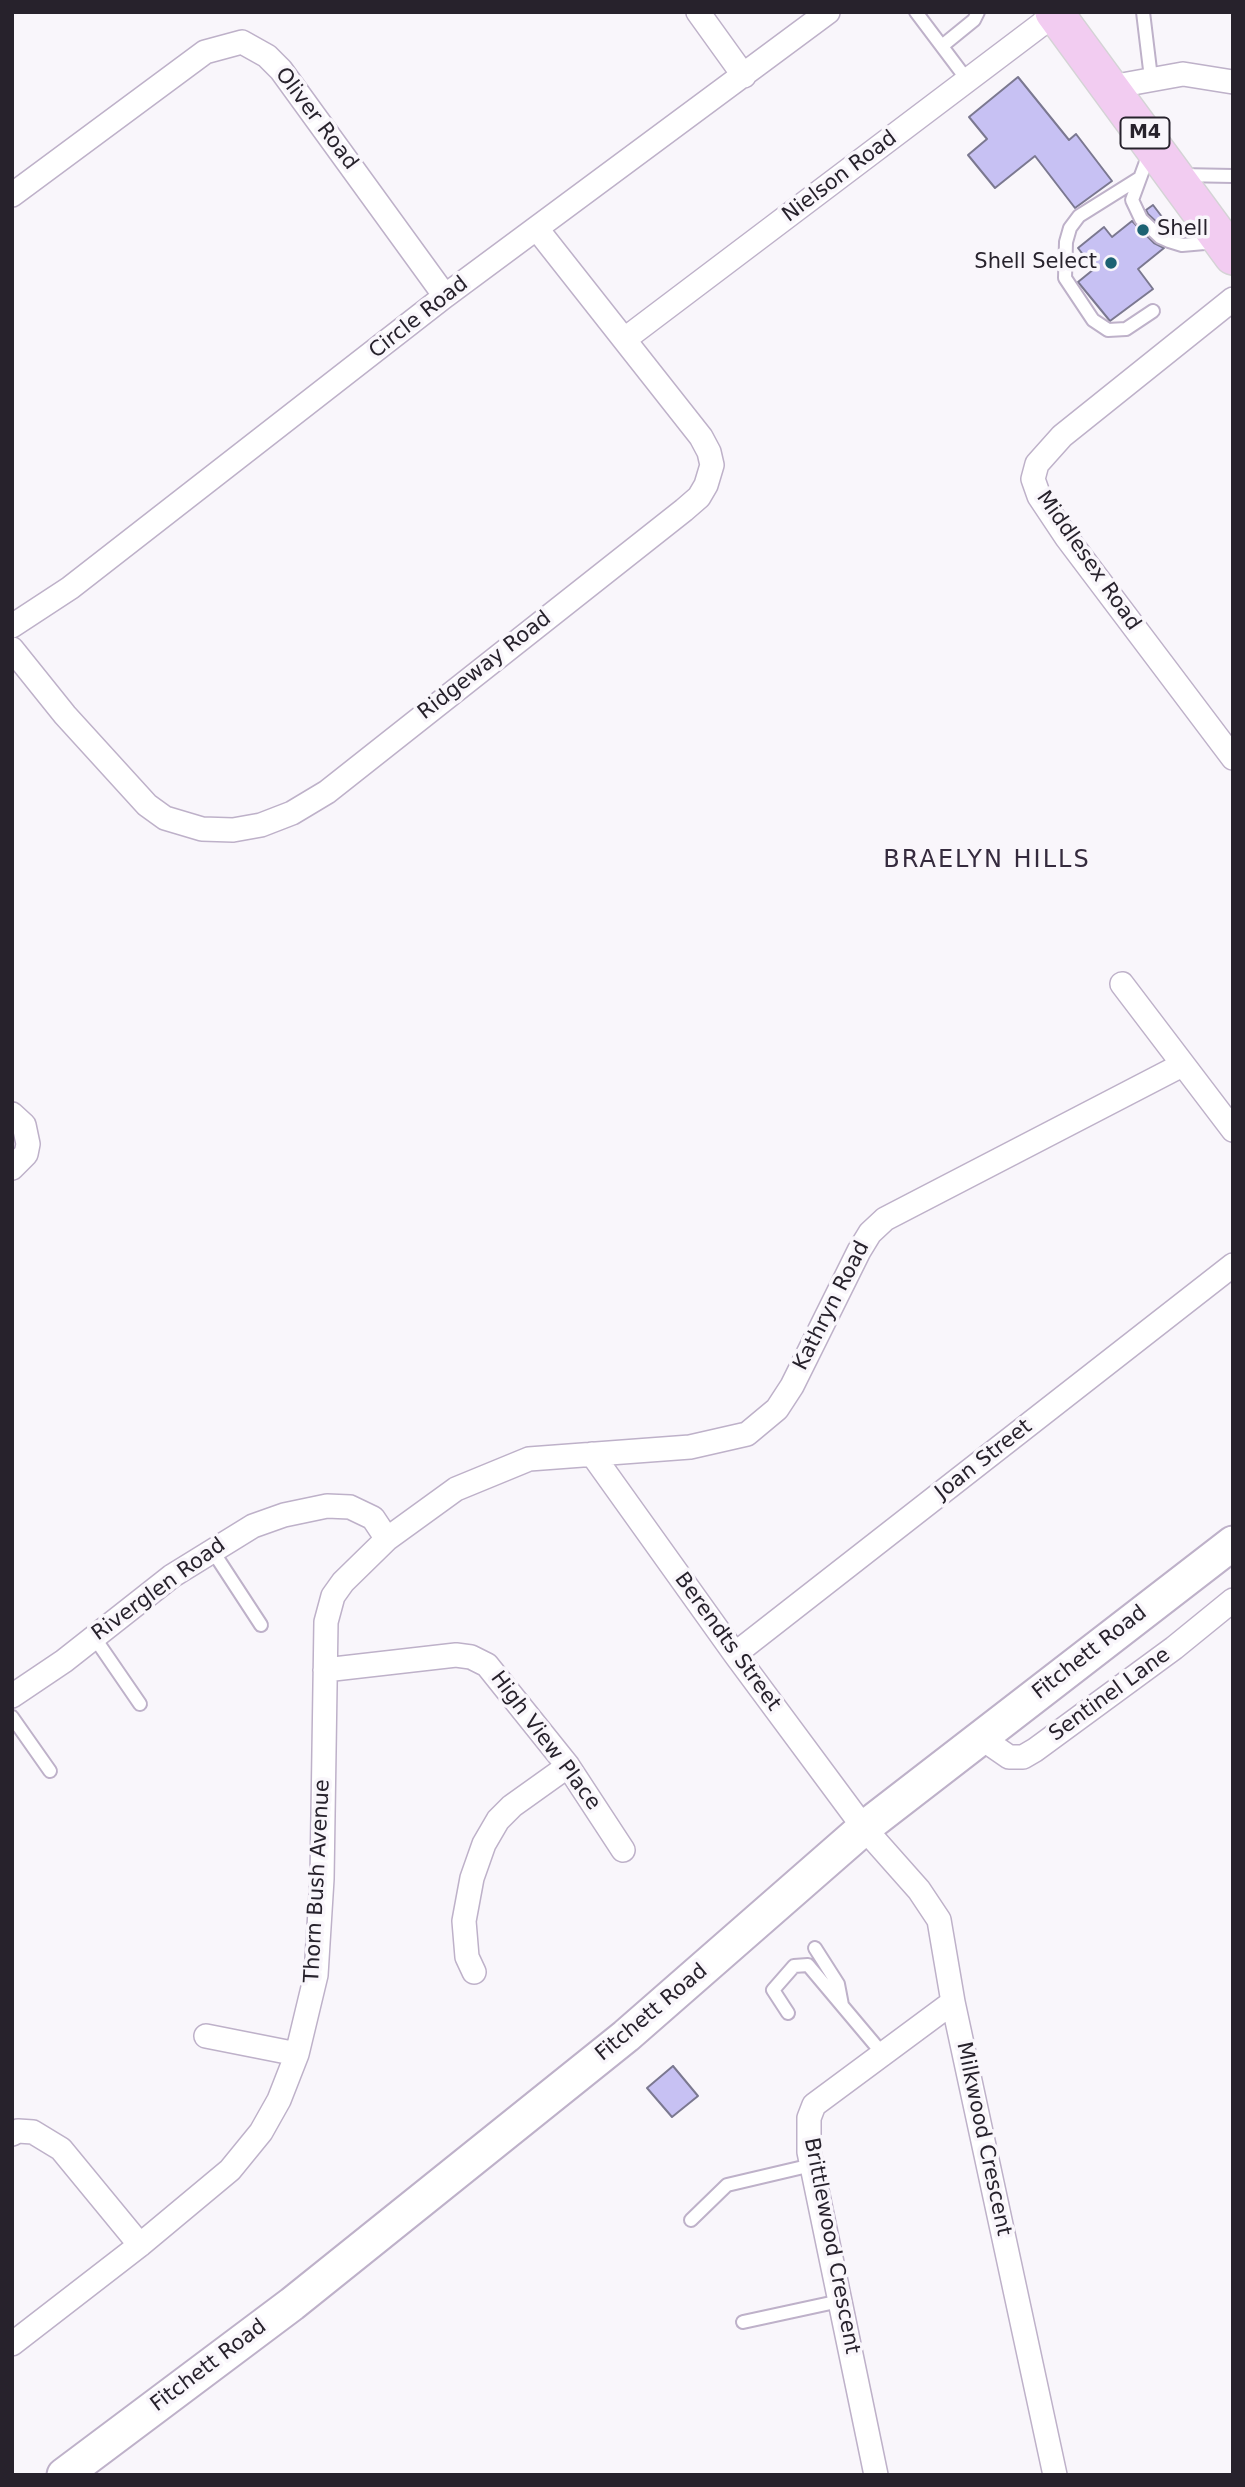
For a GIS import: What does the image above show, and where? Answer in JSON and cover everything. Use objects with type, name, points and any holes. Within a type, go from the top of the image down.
[{"type":"main road","name":"M4","points":[[1054,13],[1228,249]]},
{"type":"street","points":[[698,12],[744,76]]},
{"type":"street","name":"Circle Road","points":[[12,626],[81,580],[445,296],[828,12]]},
{"type":"street","name":"Nielson Road","points":[[625,339],[968,81],[1054,13]]},
{"type":"street","name":"Oliver Road","points":[[12,195],[205,52],[242,42],[267,56],[281,71],[445,296]]},
{"type":"street","points":[[1111,87],[1183,74],[1233,82]]},
{"type":"street","name":"Ridgeway Road","points":[[12,649],[128,786],[165,818],[202,829],[233,830],[261,825],[292,813],[327,792],[699,497],[710,476],[709,452],[701,437],[537,229]]},
{"type":"street","name":"Middlesex Road","points":[[1233,299],[1062,436],[1037,464],[1033,479],[1039,496],[1067,538],[1233,758]]},
{"type":"street","points":[[1122,984],[1233,1130]]},
{"type":"street","name":"Kathryn Road","points":[[387,1539],[456,1489],[483,1476],[529,1460],[690,1447],[747,1434],[777,1409],[792,1386],[859,1251],[870,1233],[885,1219],[1182,1065]]},
{"type":"street","points":[[12,1114],[24,1125],[28,1144],[26,1154],[12,1168]]},
{"type":"street","name":"Joan Street","points":[[735,1654],[1233,1265]]},
{"type":"street","name":"Berendts Street","points":[[592,1454],[864,1828]]},
{"type":"street","name":"Riverglen Road","points":[[12,1696],[212,1550],[253,1526],[284,1515],[327,1506],[350,1507],[373,1518],[387,1539]]},
{"type":"street","name":"Thorn Bush Avenue","points":[[12,2344],[140,2245],[230,2170],[248,2151],[279,2100],[297,2054],[316,1975],[322,1879],[326,1622],[333,1596],[343,1582],[387,1539]]},
{"type":"street","name":"Fitchett Road","points":[[64,2475],[292,2304],[626,2036],[864,1828],[1233,1543]]},
{"type":"street","name":"Sentinel Lane","points":[[980,1737],[1003,1755],[1023,1757],[1174,1648],[1233,1600]]},
{"type":"street","name":"High View Place","points":[[325,1670],[433,1656],[471,1657],[487,1665],[568,1766],[623,1850]]},
{"type":"street","points":[[474,1972],[467,1957],[464,1921],[472,1878],[484,1844],[498,1820],[512,1806],[568,1766]]},
{"type":"street","name":"Milkwood Crescent","points":[[864,1828],[919,1890],[939,1920],[953,2002],[1055,2475]]},
{"type":"street","name":"Brittlewood Crescent","points":[[876,2475],[807,2133],[814,2105],[953,2002]]},
{"type":"street","points":[[206,2036],[297,2054]]},
{"type":"street","points":[[12,2134],[18,2131],[33,2132],[61,2149],[140,2245]]},
{"type":"lane","points":[[916,12],[968,81]]},
{"type":"lane","points":[[942,46],[974,20],[978,12]]},
{"type":"lane","points":[[1143,12],[1151,78]]},
{"type":"lane","points":[[1153,145],[1138,179],[1132,200],[1134,208],[1160,237],[1182,245],[1228,249]]},
{"type":"lane","points":[[1176,175],[1233,176]]},
{"type":"lane","points":[[1138,179],[1079,216],[1070,228],[1066,243],[1065,278],[1093,320],[1108,330],[1126,329],[1153,311]]},
{"type":"lane","points":[[212,1550],[261,1625]]},
{"type":"lane","points":[[94,1637],[140,1704]]},
{"type":"lane","points":[[12,1717],[50,1771]]},
{"type":"lane","points":[[815,1948],[838,1984],[842,2005]]},
{"type":"lane","points":[[788,2013],[773,1990],[785,1973],[802,1964],[808,1965],[882,2053]]},
{"type":"lane","points":[[691,2220],[703,2205],[727,2185],[812,2165]]},
{"type":"lane","points":[[743,2322],[840,2301]]},
{"type":"building","points":[[1018,77],[1069,140],[1076,134],[1112,181],[1075,208],[1035,156],[995,188],[968,155],[987,139],[969,117]]},
{"type":"building","points":[[1153,205],[1175,234],[1165,230],[1148,214],[1146,210]]},
{"type":"building","points":[[1132,221],[1154,243],[1164,248],[1138,269],[1153,289],[1110,321],[1078,282],[1094,269],[1078,248],[1104,227],[1112,237]]},
{"type":"building","points":[[673,2066],[698,2096],[672,2117],[647,2088]]},
{"type":"place","name":"Shell","points":[[1143,230]]},
{"type":"place","name":"Shell Select","points":[[1111,263]]},
{"type":"district","name":"BRAELYN HILLS","points":[[987,861]]}]
